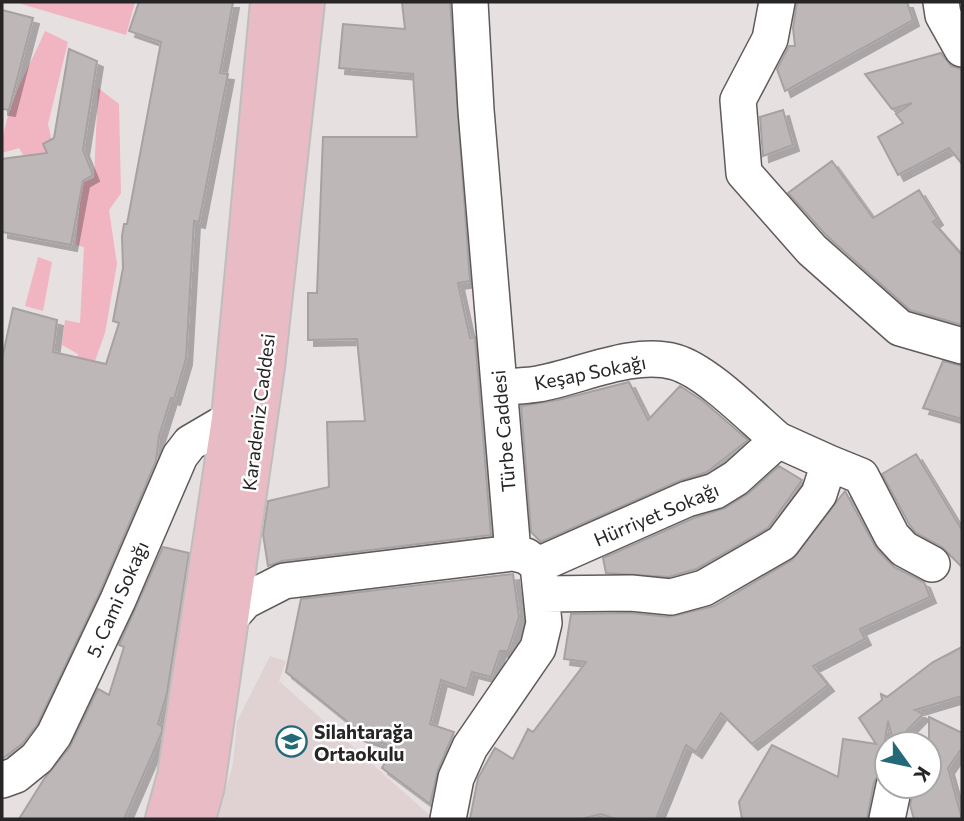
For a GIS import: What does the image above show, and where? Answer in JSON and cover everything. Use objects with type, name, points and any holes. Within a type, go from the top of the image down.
[{"type":"main road","name":"Karadeniz Caddesi","points":[[165,819],[177,776],[230,419],[270,2]]},
{"type":"main road","name":"Karadeniz Caddesi","points":[[196,819],[205,786],[265,367],[304,2]]},
{"type":"street","name":"Türbe Caddesi","points":[[449,819],[456,778],[470,747],[538,648],[544,622],[531,571],[500,388],[476,110],[470,2]]},
{"type":"street","points":[[777,2],[770,39],[738,100],[744,173],[812,250],[901,328],[962,346]]},
{"type":"street","points":[[942,2],[943,15],[962,49]]},
{"type":"street","name":"Keşap Sokağı","points":[[500,388],[538,384],[591,368],[658,359],[678,362],[722,391],[778,440]]},
{"type":"street","name":"5. Cami Sokağı","points":[[2,780],[16,775],[37,758],[54,735],[118,600],[180,456],[190,443],[230,419]]},
{"type":"street","points":[[778,440],[861,476],[892,536],[904,549],[932,564]]},
{"type":"street","name":"Hürriyet Sokağı","points":[[531,571],[687,499],[715,491],[778,440]]},
{"type":"street","points":[[240,543],[248,562],[264,575],[284,580],[531,571],[631,593],[671,597],[704,588],[782,543],[819,494],[829,463]]},
{"type":"street","points":[[230,618],[244,601],[284,580]]},
{"type":"street","points":[[887,819],[891,800]]},
{"type":"shaded area","points":[[15,2],[135,2],[126,35]]},
{"type":"shaded area","points":[[45,31],[68,42],[48,124],[63,191],[94,178],[98,88],[119,104],[121,193],[109,210],[117,264],[105,333],[69,433],[66,392],[78,354],[62,345],[65,320],[80,323],[84,247],[76,245],[80,200],[44,189],[19,148],[2,153],[11,106]]},
{"type":"shaded area","points":[[38,257],[52,262],[43,311],[25,306]]},
{"type":"shaded area","name":"Silahtarağa Ortaokulu","points":[[270,656],[286,661],[279,681],[434,819],[218,819],[233,763],[237,721]]},
{"type":"building","points":[[139,2],[233,2],[220,73],[228,74],[199,222],[194,221],[186,359],[159,436],[156,461],[100,592],[37,725],[22,744],[2,759],[2,359],[13,308],[57,320],[53,352],[106,364],[119,323],[113,321],[123,268],[122,236],[124,224],[127,224],[161,42],[129,31]]},
{"type":"building","points":[[402,2],[450,2],[470,281],[458,283],[470,338],[475,337],[491,535],[282,561],[268,566],[263,534],[268,501],[329,487],[327,422],[365,421],[357,339],[308,340],[308,293],[317,293],[323,137],[417,137],[413,74],[339,68],[343,24],[405,29]]},
{"type":"building","points":[[797,2],[907,2],[913,20],[785,91],[777,69],[789,46],[795,46],[793,28]]},
{"type":"building","points":[[2,10],[33,18],[9,110],[2,109]]},
{"type":"building","points":[[69,49],[97,61],[83,150],[93,175],[83,181],[71,245],[2,232],[2,159],[47,153],[43,144],[54,138]]},
{"type":"building","points":[[941,53],[951,66],[962,69],[962,164],[949,148],[898,175],[878,137],[903,123],[896,114],[912,103],[892,109],[865,74]]},
{"type":"building","points":[[783,110],[793,145],[763,156],[760,117]]},
{"type":"building","points":[[832,161],[873,218],[919,190],[937,219],[933,222],[962,255],[962,325],[910,310],[826,235],[788,193]]},
{"type":"building","points":[[943,361],[962,366],[962,419],[923,408]]},
{"type":"building","points":[[629,382],[648,420],[680,386],[703,401],[748,440],[707,472],[679,481],[541,542],[531,532],[521,406],[558,400]]},
{"type":"building","points":[[916,454],[962,530],[962,567],[942,547],[916,533],[882,474]]},
{"type":"building","points":[[779,466],[802,480],[768,528],[696,569],[669,577],[606,573],[603,558],[694,518],[725,508],[749,493]]},
{"type":"building","points":[[845,491],[877,550],[894,567],[924,582],[930,597],[860,629],[865,639],[813,666],[828,685],[752,744],[721,713],[696,752],[686,745],[656,819],[616,819],[601,814],[581,819],[470,819],[478,778],[495,748],[513,759],[528,729],[533,732],[586,662],[564,659],[571,614],[630,613],[669,617],[714,606],[792,560]]},
{"type":"building","points":[[163,547],[189,553],[167,693],[158,724],[162,726],[162,732],[124,819],[19,819],[44,779],[70,747],[98,689],[109,695],[124,647],[119,645]]},
{"type":"building","points":[[513,574],[519,617],[508,651],[500,651],[491,677],[472,672],[467,689],[441,680],[430,724],[454,732],[438,770],[430,804],[382,768],[394,747],[357,735],[359,731],[286,672],[301,599]]},
{"type":"building","points":[[962,647],[962,696],[915,710],[923,714],[908,730],[890,730],[888,721],[887,730],[873,730],[873,739],[859,718],[882,700],[881,694],[887,697],[933,662]]},
{"type":"building","points":[[929,717],[962,733],[962,748],[948,768],[962,819],[914,819],[911,800],[943,800],[943,730],[929,730]]},
{"type":"building","points":[[843,739],[873,744],[873,787],[867,819],[742,819],[739,802],[772,745],[838,777]]},
{"type":"place","name":"Silahtarağa Ortaokulu","points":[[291,742]]}]
